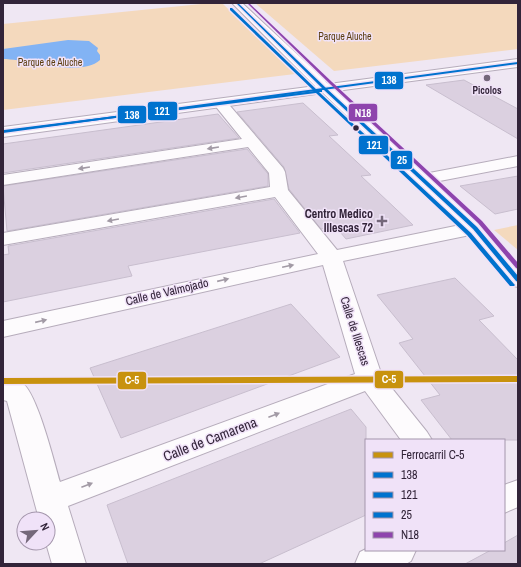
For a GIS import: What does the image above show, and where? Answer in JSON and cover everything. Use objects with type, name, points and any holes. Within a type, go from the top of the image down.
[{"type":"street","points":[[237,3],[322,86],[476,228],[518,280]]},
{"type":"street","points":[[3,132],[220,103],[322,86],[518,57]]},
{"type":"street","points":[[3,123],[518,63]]},
{"type":"street","points":[[3,239],[279,191],[277,172],[220,103]]},
{"type":"street","points":[[3,180],[251,142]]},
{"type":"street","points":[[424,179],[518,161]]},
{"type":"street","name":"Calle de Illescas","points":[[279,191],[331,256],[370,379],[416,439]]},
{"type":"street","points":[[331,256],[476,228]]},
{"type":"street","name":"Calle de Valmojado","points":[[3,329],[331,256]]},
{"type":"street","name":"Calle de Camarena","points":[[50,499],[370,379]]},
{"type":"street","points":[[3,390],[12,389],[20,397],[69,564]]},
{"type":"street","points":[[505,498],[518,492]]},
{"type":"street","points":[[372,564],[397,551]]},
{"type":"green space","name":"Parque de Aluche","points":[[222,3],[295,74],[3,110],[3,24]]},
{"type":"green space","name":"Parque Aluche","points":[[255,3],[518,3],[518,49],[334,71]]},
{"type":"green space","points":[[518,225],[518,250],[494,230]]},
{"type":"water","points":[[68,40],[89,41],[98,48],[97,51],[100,55],[100,60],[91,65],[67,68],[3,59],[3,49]]},
{"type":"building","points":[[464,80],[518,109],[518,139],[426,85]]},
{"type":"building","points":[[303,103],[338,135],[329,136],[371,175],[361,176],[413,225],[346,239],[335,226],[321,229],[289,189],[284,167],[237,112]]},
{"type":"building","points":[[218,114],[239,138],[3,173],[3,144]]},
{"type":"building","points":[[247,149],[268,174],[268,186],[7,231],[3,186]]},
{"type":"building","points":[[518,176],[518,209],[495,214],[460,186]]},
{"type":"building","points":[[274,199],[300,233],[128,266],[132,276],[3,302],[3,255],[9,254],[8,246]]},
{"type":"building","points":[[455,278],[494,316],[479,320],[518,360],[518,440],[451,439],[421,400],[440,395],[399,343],[413,339],[377,295]]},
{"type":"building","points":[[291,304],[340,357],[121,438],[90,368]]},
{"type":"building","points":[[351,409],[366,427],[365,515],[259,564],[128,564],[107,505]]},
{"type":"building","points":[[518,535],[518,564],[465,564],[489,551],[505,551],[505,542]]},
{"type":"rail line","name":"C-5","points":[[3,381],[518,379]]},
{"type":"transit line","name":"25","points":[[237,3],[325,89],[475,228],[518,280]]},
{"type":"transit line","name":"N18","points":[[248,3],[331,83],[480,222],[518,267]]},
{"type":"transit line","name":"121","points":[[231,9],[320,95],[469,234],[512,285]]},
{"type":"transit line","name":"138","points":[[3,132],[518,63]]},
{"type":"transit line","name":"121","points":[[4,131],[321,91]]},
{"type":"place","name":"Picolos","points":[[487,78]]},
{"type":"place","name":"Centro Medico Illescas 72","points":[[382,221]]}]
